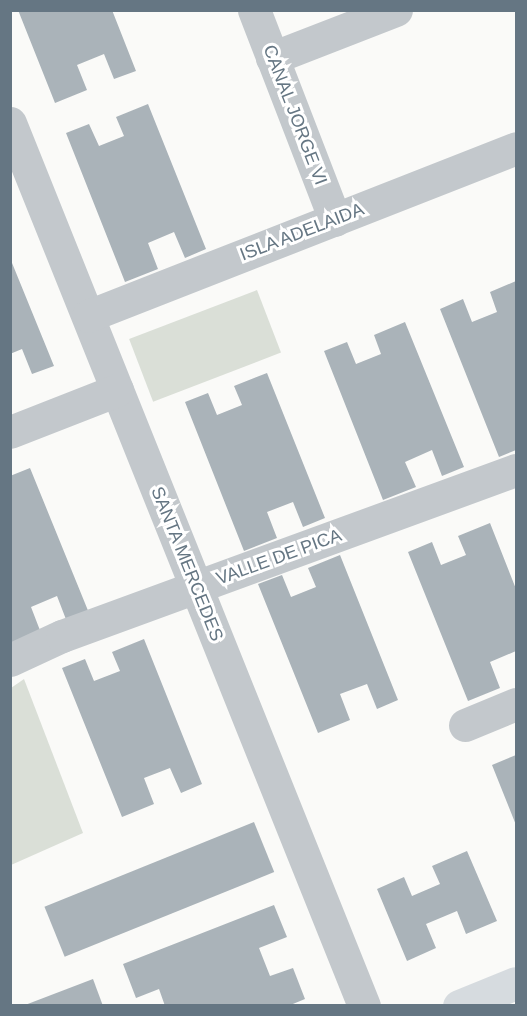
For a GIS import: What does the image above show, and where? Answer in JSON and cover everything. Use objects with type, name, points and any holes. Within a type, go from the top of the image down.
[{"type":"main road","points":[[459,1005],[516,983]]},
{"type":"street","name":"CANAL JORGE VI","points":[[254,10],[335,220]]},
{"type":"street","points":[[272,58],[396,10]]},
{"type":"street","name":"SANTA MERCEDES","points":[[10,123],[364,1005]]},
{"type":"street","name":"ISLA ADELAIDA","points":[[88,316],[516,148]]},
{"type":"street","points":[[10,432],[117,390]]},
{"type":"street","name":"VALLE DE PICA","points":[[10,660],[196,587],[516,470]]},
{"type":"street","points":[[465,725],[516,704]]},
{"type":"shaded area","points":[[257,290],[281,353],[153,402],[129,339]]},
{"type":"shaded area","points":[[24,679],[83,833],[11,865],[11,688]]},
{"type":"building","points":[[18,10],[112,10],[136,71],[114,79],[104,54],[77,65],[87,90],[55,103]]},
{"type":"building","points":[[148,104],[206,249],[185,258],[174,232],[148,243],[158,269],[125,282],[66,133],[89,124],[99,146],[124,136],[116,117]]},
{"type":"building","points":[[10,258],[54,366],[32,374],[22,349],[10,354]]},
{"type":"building","points":[[516,281],[516,450],[499,457],[440,309],[463,299],[472,322],[497,312],[490,292]]},
{"type":"building","points":[[405,322],[464,467],[442,476],[432,450],[405,462],[416,487],[383,500],[324,351],[347,342],[356,364],[381,354],[374,335]]},
{"type":"building","points":[[267,373],[325,518],[303,527],[293,502],[267,512],[277,538],[244,551],[185,402],[208,393],[217,415],[242,405],[234,386]]},
{"type":"building","points":[[30,468],[89,613],[67,622],[57,596],[31,607],[41,633],[10,645],[10,476]]},
{"type":"building","points":[[490,523],[516,589],[516,651],[490,662],[500,688],[468,701],[408,552],[432,542],[441,565],[466,555],[458,536]]},
{"type":"building","points":[[340,555],[398,700],[377,709],[367,684],[340,694],[350,720],[318,733],[258,584],[282,575],[291,597],[316,587],[308,568]]},
{"type":"building","points":[[144,639],[202,784],[181,793],[170,768],[144,778],[154,804],[122,817],[62,668],[85,659],[94,681],[120,671],[112,652]]},
{"type":"building","points":[[516,755],[516,825],[492,765]]},
{"type":"building","points":[[254,822],[274,872],[65,957],[44,907]]},
{"type":"building","points":[[467,851],[497,921],[466,934],[457,911],[426,924],[436,948],[407,961],[377,889],[404,877],[412,896],[440,884],[432,866]]},
{"type":"building","points":[[274,905],[287,937],[259,948],[270,976],[293,968],[305,999],[288,1006],[165,1006],[159,989],[136,998],[123,964]]},
{"type":"building","points":[[93,979],[103,1006],[25,1006],[25,1005]]}]
